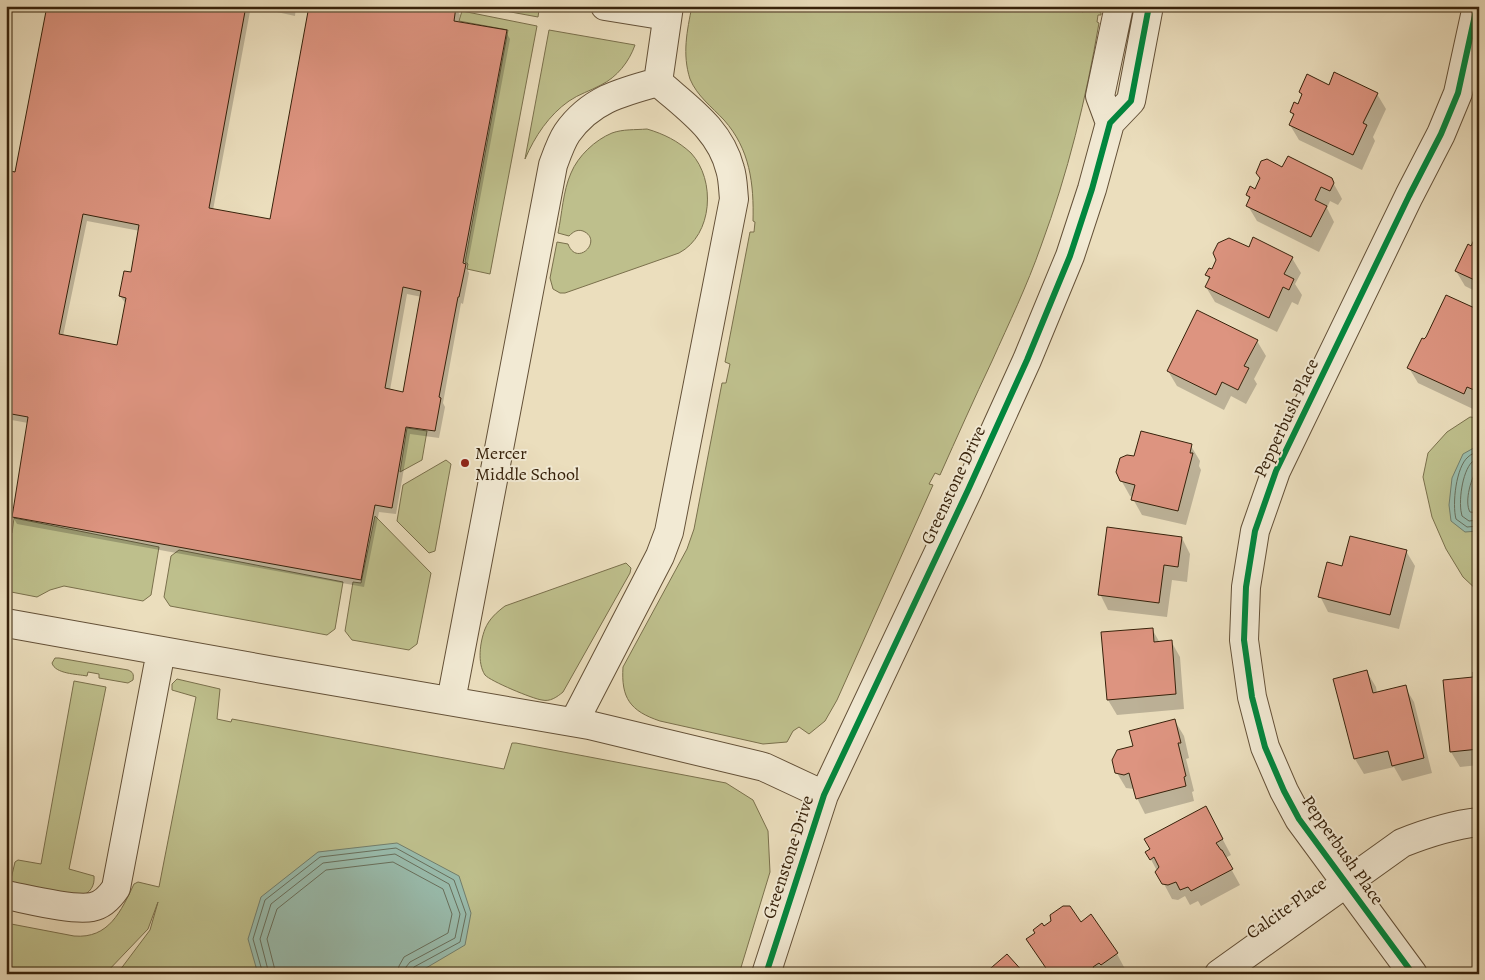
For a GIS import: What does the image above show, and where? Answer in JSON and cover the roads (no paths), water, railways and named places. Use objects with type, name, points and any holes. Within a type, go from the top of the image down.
[{"type":"street","points":[[605,6],[668,11],[658,82]]},
{"type":"street","points":[[1110,123],[1100,96],[1119,6]]},
{"type":"street","name":"Greenstone Drive","points":[[766,974],[824,795],[968,490],[1041,328],[1070,256],[1110,123],[1130,101],[1149,6]]},
{"type":"street","name":"Pepperbush Place","points":[[1413,974],[1299,819],[1284,791],[1265,747],[1252,697],[1244,640],[1246,587],[1255,531],[1276,471],[1441,134],[1458,93],[1473,8]]},
{"type":"street","points":[[451,701],[553,165],[566,134],[582,116],[620,92],[658,82]]},
{"type":"street","points":[[574,722],[660,556],[669,532],[734,200],[731,170],[723,147],[711,129],[658,82]]},
{"type":"street","points":[[6,623],[574,722],[764,767],[824,795]]},
{"type":"street","points":[[6,895],[75,908],[92,907],[107,900],[116,888],[161,651]]},
{"type":"street","name":"Calcite Place","points":[[1220,974],[1402,843],[1424,834],[1460,824],[1479,822]]},
{"type":"water","points":[[1479,445],[1479,531],[1465,532],[1451,521],[1449,505],[1452,478],[1463,454]]},
{"type":"water","points":[[397,843],[459,876],[471,913],[465,945],[426,968],[411,974],[258,974],[248,939],[261,897],[318,852]]},
{"type":"place","name":"Mercer Middle School","points":[[465,463]]}]
